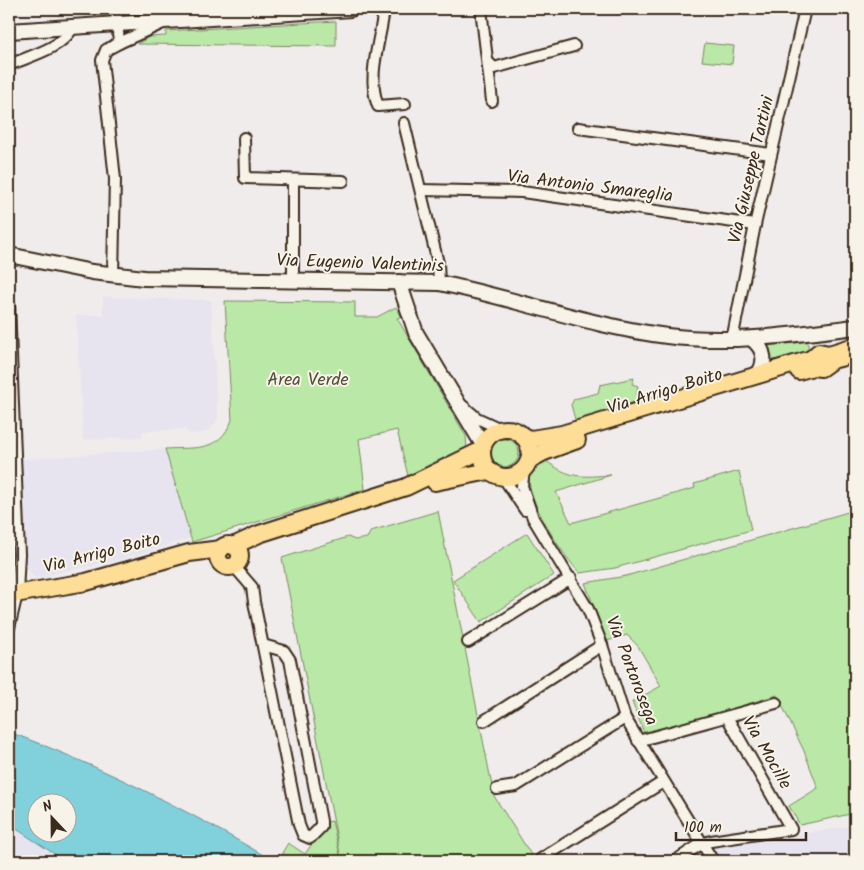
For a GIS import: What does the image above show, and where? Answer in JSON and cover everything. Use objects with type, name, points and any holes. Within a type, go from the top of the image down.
[{"type":"main road","points":[[9,31],[72,29],[278,11],[351,9]]},
{"type":"main road","name":"Via Eugenio Valentinis","points":[[9,254],[113,276],[439,283],[475,290],[625,329],[668,336],[732,340],[855,327]]},
{"type":"main road","points":[[399,282],[416,333],[458,403],[482,448],[484,464],[496,474]]},
{"type":"main road","points":[[807,333],[814,344],[819,359]]},
{"type":"main road","points":[[752,339],[760,348],[764,357],[763,367],[757,376]]},
{"type":"main road","name":"Via Arrigo Boito","points":[[406,487],[496,474],[514,476],[526,464],[579,439],[855,346]]},
{"type":"main road","name":"Via Arrigo Boito","points":[[13,595],[86,582],[189,552],[231,555],[259,534],[406,487],[482,448],[489,436],[503,430],[514,431],[523,437],[531,438],[562,434],[819,359],[855,354]]},
{"type":"main road","points":[[523,437],[528,445],[526,464]]},
{"type":"street","points":[[116,9],[119,43]]},
{"type":"street","points":[[384,9],[374,76],[376,100],[378,106],[405,104]]},
{"type":"street","points":[[481,9],[492,101]]},
{"type":"street","name":"Via Giuseppe Tartini","points":[[732,340],[755,225],[805,9]]},
{"type":"street","points":[[113,276],[115,179],[102,60],[106,50],[173,20]]},
{"type":"street","points":[[9,65],[66,38],[72,29]]},
{"type":"street","points":[[488,62],[494,68],[574,46]]},
{"type":"street","points":[[404,123],[438,263],[439,283]]},
{"type":"street","points":[[578,128],[771,154]]},
{"type":"street","points":[[244,138],[245,178],[343,181]]},
{"type":"street","points":[[293,180],[293,280]]},
{"type":"street","name":"Via Antonio Smareglia","points":[[421,190],[522,192],[755,225]]},
{"type":"street","points":[[9,305],[12,451],[19,554],[9,628]]},
{"type":"street","points":[[458,403],[477,418],[503,430]]},
{"type":"street","name":"Via Portorosega","points":[[526,464],[522,486],[533,518]]},
{"type":"street","name":"Via Portorosega","points":[[496,474],[533,518],[571,578],[588,609],[602,645],[625,718],[712,861]]},
{"type":"street","points":[[231,555],[252,587],[263,645],[299,825],[303,835],[310,838],[321,827],[321,821],[290,660],[284,651],[263,645]]},
{"type":"street","points":[[468,642],[571,578]]},
{"type":"street","points":[[484,721],[602,645]]},
{"type":"street","points":[[638,741],[776,704]]},
{"type":"street","name":"Via Mocille","points":[[701,844],[791,829],[727,717]]},
{"type":"street","points":[[497,789],[516,786],[625,718]]},
{"type":"street","points":[[541,859],[663,782]]},
{"type":"street","points":[[675,861],[701,844]]},
{"type":"shaded area","points":[[103,297],[211,300],[218,419],[211,429],[204,433],[190,434],[184,429],[142,431],[142,437],[83,440],[76,315],[103,315]]},
{"type":"shaded area","points":[[165,449],[191,538],[119,560],[35,578],[25,565],[22,459]]},
{"type":"shaded area","points":[[9,824],[28,837],[28,842],[36,842],[65,861],[9,861]]},
{"type":"shaded area","points":[[855,825],[855,861],[719,861],[712,849]]},
{"type":"green space","points":[[336,21],[336,46],[137,44],[149,37],[166,36],[166,31]]},
{"type":"green space","points":[[705,43],[734,46],[732,64],[702,61]]},
{"type":"green space","name":"Area Verde","points":[[225,301],[355,302],[355,317],[377,317],[396,307],[402,317],[397,318],[466,436],[467,450],[408,476],[397,430],[359,439],[365,489],[192,542],[165,449],[196,448],[213,443],[227,431],[232,420]]},
{"type":"green space","points":[[806,339],[810,351],[773,363],[766,345]]},
{"type":"green space","points":[[634,378],[632,384],[638,386],[635,407],[576,423],[571,405],[574,399],[598,393],[600,385]]},
{"type":"green space","points":[[505,439],[515,443],[519,453],[515,463],[505,467],[495,463],[491,453],[495,443]]},
{"type":"green space","points":[[545,460],[569,474],[584,476],[611,475],[556,492],[571,523],[695,488],[694,484],[739,471],[751,530],[615,568],[580,573],[556,541],[533,497],[530,475]]},
{"type":"green space","points":[[855,510],[855,813],[800,825],[789,806],[818,788],[804,751],[777,695],[645,735],[632,702],[661,686],[638,646],[627,635],[607,641],[585,583],[626,576]]},
{"type":"green space","points":[[438,511],[494,796],[535,861],[296,861],[282,853],[288,843],[305,854],[327,822],[332,821],[341,859],[282,558],[348,537],[355,540],[367,538],[371,531]]},
{"type":"green space","points":[[527,533],[554,575],[481,622],[453,580]]},
{"type":"water","points":[[9,732],[77,759],[144,790],[209,824],[273,861],[65,861],[36,842],[78,842],[78,792],[28,792],[28,837],[9,824]]}]
